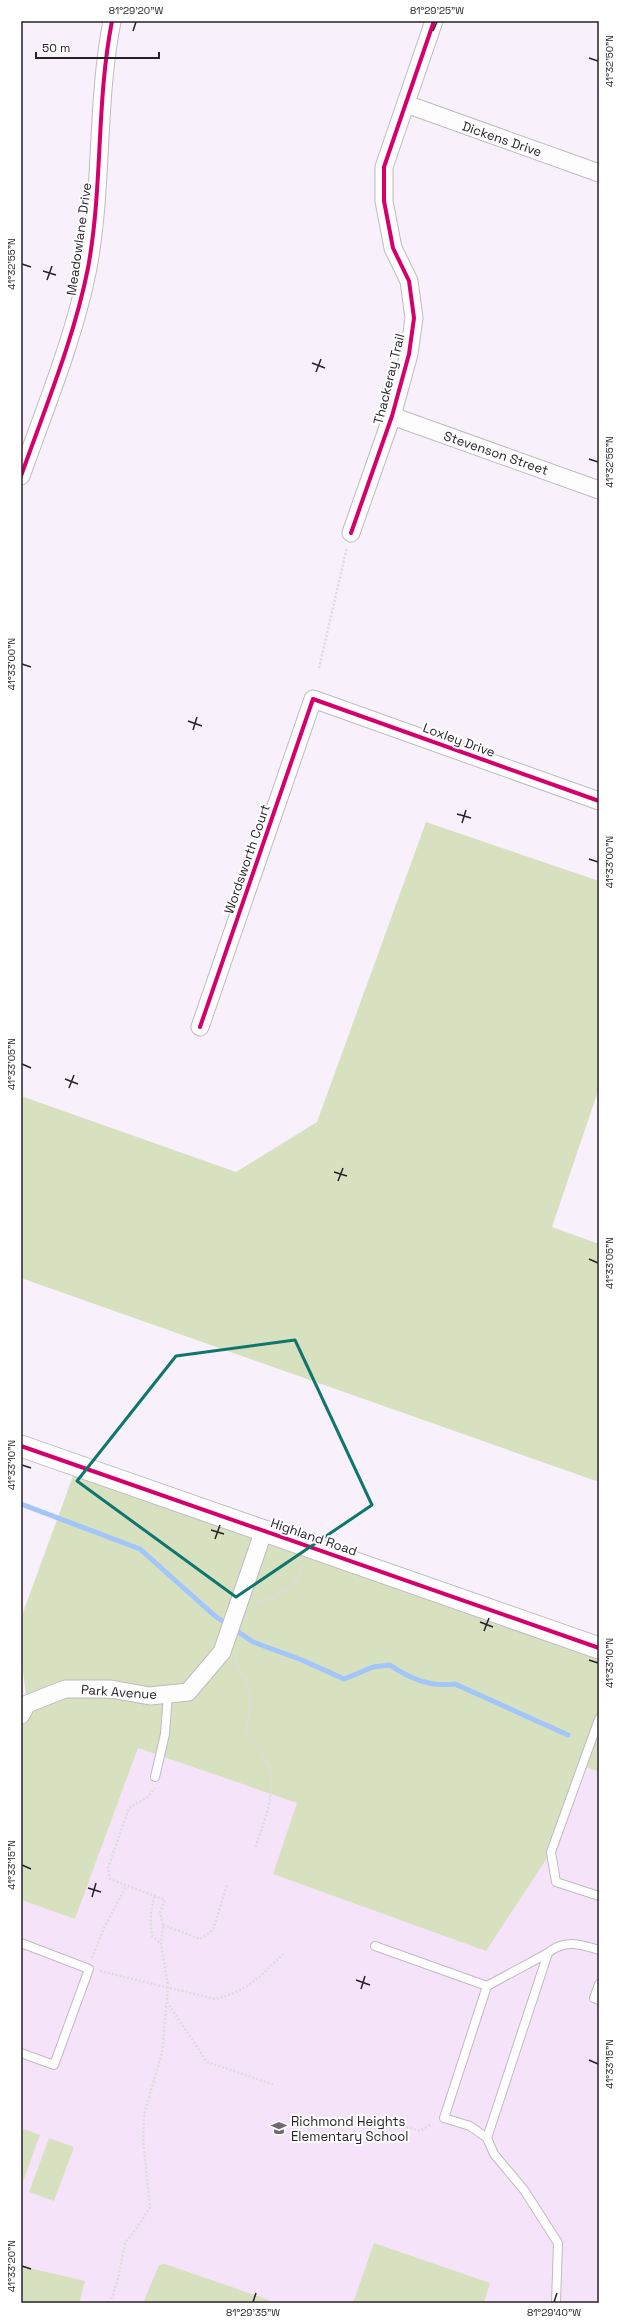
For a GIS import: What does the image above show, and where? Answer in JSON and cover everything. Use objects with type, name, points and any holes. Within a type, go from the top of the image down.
[{"type":"street","name":"Meadowlane Drive","points":[[21,476],[75,322],[88,267],[98,182],[104,67],[112,21]]},
{"type":"street","name":"Thackeray Trail","points":[[351,533],[392,416],[409,354],[414,318],[409,281],[393,248],[384,201],[384,167],[434,21]]},
{"type":"street","name":"Dickens Drive","points":[[406,104],[599,173]]},
{"type":"street","name":"Stevenson Street","points":[[392,416],[599,490]]},
{"type":"street","name":"Loxley Drive","points":[[313,699],[599,801]]},
{"type":"street","name":"Wordsworth Court","points":[[200,1027],[313,699]]},
{"type":"street","name":"Highland Road","points":[[21,1446],[599,1648]]},
{"type":"street","name":"Park Avenue","points":[[21,1715],[27,1704],[65,1688],[111,1689],[150,1696],[188,1692],[229,1655],[246,1607],[264,1530]]},
{"type":"lane","points":[[155,1777],[165,1734],[168,1694]]},
{"type":"lane","points":[[599,1719],[551,1852],[556,1882],[599,1896]]},
{"type":"lane","points":[[556,2303],[558,2243],[524,2190],[494,2154],[487,2138],[470,2126],[444,2118],[487,1986],[548,1953],[553,1948],[573,1942],[599,1950]]},
{"type":"lane","points":[[21,1943],[89,1968],[54,2065],[21,2053]]},
{"type":"lane","points":[[375,1946],[487,1986]]},
{"type":"lane","points":[[487,2138],[548,1953]]},
{"type":"lane","points":[[599,1984],[594,1998],[599,2000]]},
{"type":"path","points":[[319,668],[340,570],[351,533]]},
{"type":"path","points":[[246,1607],[278,1596],[296,1580],[306,1559]]},
{"type":"path","points":[[229,1655],[247,1681],[251,1706],[247,1731],[268,1763],[271,1779],[270,1801],[255,1849]]},
{"type":"path","points":[[110,2303],[118,2279],[126,2243],[150,2206],[143,2139],[144,2114],[162,2053],[168,1986],[160,1943],[163,1925],[160,1912],[165,1900],[110,1879],[108,1868],[129,1808],[148,1796],[155,1788],[152,1783],[155,1777]]},
{"type":"path","points":[[163,1925],[200,1939],[213,1930],[227,1885]]},
{"type":"path","points":[[126,1886],[103,1930],[89,1968],[215,1998],[234,1994],[254,1981],[283,1954]]},
{"type":"path","points":[[156,1896],[150,1913],[151,1926],[152,1936],[160,1943]]},
{"type":"path","points":[[167,2002],[207,2062],[275,2085]]},
{"type":"path","points":[[372,2116],[420,2131],[430,2125]]},
{"type":"highlighted area","points":[[295,1340],[372,1505],[236,1597],[77,1481],[176,1356]]},
{"type":"shaded area","points":[[138,1748],[298,1803],[273,1874],[582,1766],[599,1772],[599,2303],[21,2303],[21,1900],[75,1919]]},
{"type":"green space","points":[[426,822],[599,881],[599,1088],[552,1227],[599,1244],[599,1482],[21,1278],[21,1096],[236,1172],[317,1122]]},
{"type":"green space","points":[[77,1465],[599,1648],[599,1772],[583,1766],[551,1852],[486,1951],[273,1874],[297,1803],[138,1748],[75,1919],[21,1900],[21,1715],[27,1704],[21,1655],[21,1618]]},
{"type":"green space","points":[[21,2128],[40,2135],[21,2187]]},
{"type":"green space","points":[[49,2138],[74,2147],[54,2201],[29,2192]]},
{"type":"green space","points":[[374,2243],[490,2283],[484,2303],[353,2303]]},
{"type":"green space","points":[[165,2264],[269,2300],[268,2303],[143,2303],[159,2265]]},
{"type":"green space","points":[[21,2266],[85,2281],[79,2303],[21,2303]]},
{"type":"waterway","points":[[21,1504],[140,1549],[215,1616],[253,1642],[302,1660],[344,1679],[373,1667],[390,1665],[421,1681],[446,1685],[455,1684],[568,1735]]},
{"type":"cycle path","points":[[21,476],[67,347],[88,268],[93,237],[101,114],[107,52],[112,21]]},
{"type":"cycle path","points":[[351,533],[392,416],[409,354],[414,318],[409,281],[393,248],[384,201],[384,167],[434,21]]},
{"type":"cycle path","points":[[200,1027],[313,699],[599,801]]},
{"type":"cycle path","points":[[21,1446],[599,1648]]},
{"type":"place","name":"Richmond Heights Elementary School","points":[[279,2128]]}]
